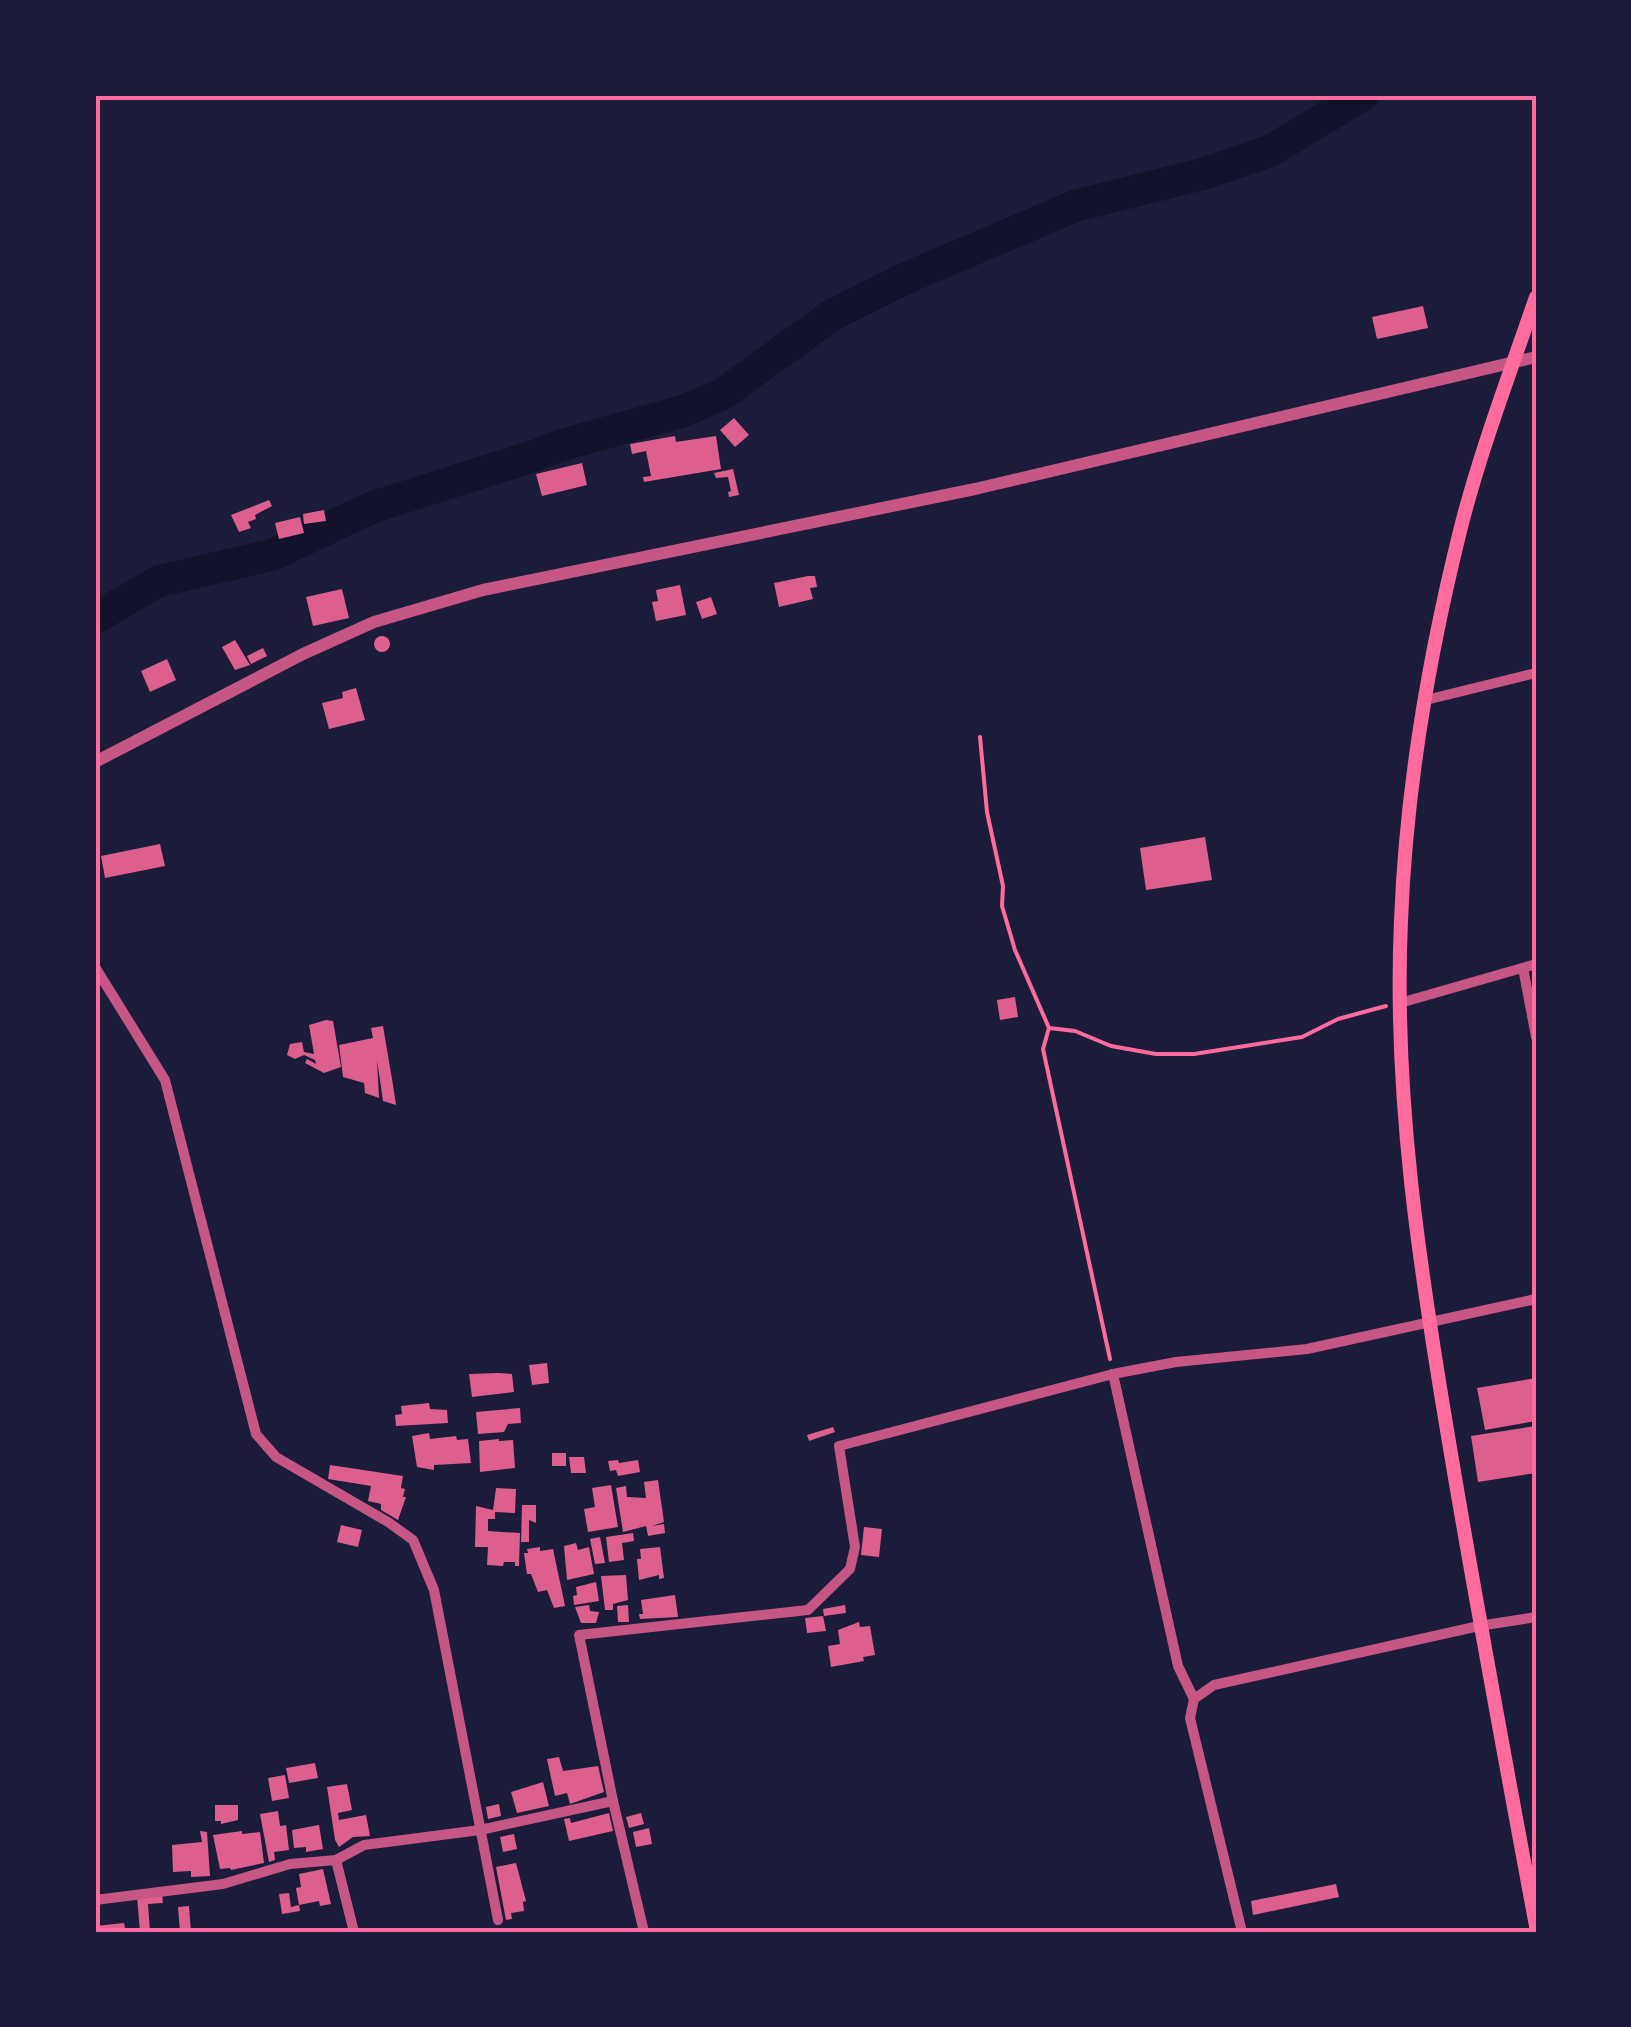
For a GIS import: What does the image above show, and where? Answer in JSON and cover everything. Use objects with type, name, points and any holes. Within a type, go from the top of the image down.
[{"type":"main road","points":[[1536,297],[1462,523],[1426,700],[1408,829],[1400,1002],[1406,1134],[1429,1325],[1536,1926]]},
{"type":"street","points":[[95,762],[303,654],[374,622],[483,590],[975,488],[1536,357]]},
{"type":"street","points":[[1426,700],[1536,673]]},
{"type":"street","points":[[1400,1002],[1536,964]]},
{"type":"street","points":[[95,968],[164,1080],[256,1434],[276,1457],[413,1540],[426,1565],[498,1920]]},
{"type":"street","points":[[1522,968],[1536,1037]]},
{"type":"street","points":[[644,1932],[612,1801],[579,1635],[808,1610],[850,1568],[856,1546],[839,1446],[1113,1374],[1176,1362],[1307,1349],[1536,1299]]},
{"type":"street","points":[[1113,1374],[1178,1666],[1194,1698],[1190,1718],[1242,1932]]},
{"type":"street","points":[[1194,1698],[1214,1685],[1536,1617]]},
{"type":"street","points":[[95,1900],[223,1884],[290,1864],[336,1860],[364,1845],[480,1830],[612,1801]]},
{"type":"street","points":[[336,1860],[354,1932]]},
{"type":"path","points":[[980,738],[986,812],[1003,886],[1002,906],[1015,950],[1049,1028],[1043,1048],[1113,1374]]},
{"type":"path","points":[[1049,1028],[1075,1031],[1112,1046],[1156,1054],[1194,1054],[1302,1037],[1338,1019],[1400,1002]]},
{"type":"building","points":[[1423,306],[1428,328],[1377,339],[1372,317]]},
{"type":"building","points":[[734,418],[749,435],[735,447],[720,430]]},
{"type":"building","points":[[675,436],[676,442],[716,436],[721,469],[644,482],[643,477],[651,476],[646,451],[632,454],[630,444]]},
{"type":"building","points":[[582,463],[587,485],[542,496],[536,474]]},
{"type":"building","points":[[733,469],[739,495],[729,497],[728,477],[716,478],[714,473]]},
{"type":"building","points":[[269,500],[272,506],[248,522],[251,528],[239,532],[231,515]]},
{"type":"building","points":[[324,510],[326,521],[304,524],[303,514]]},
{"type":"building","points":[[300,517],[304,533],[279,539],[275,523]]},
{"type":"building","points":[[815,576],[817,587],[810,588],[813,599],[779,607],[774,583]]},
{"type":"building","points":[[680,585],[686,615],[656,621],[652,602],[658,601],[656,590]]},
{"type":"building","points":[[342,589],[349,618],[313,626],[306,597]]},
{"type":"building","points":[[711,597],[717,614],[702,619],[696,602]]},
{"type":"building","points":[[382,636],[390,644],[382,652],[374,644]]},
{"type":"building","points":[[235,640],[250,665],[235,670],[222,647]]},
{"type":"building","points":[[263,648],[267,656],[251,664],[247,656]]},
{"type":"building","points":[[167,659],[176,680],[150,692],[141,671]]},
{"type":"building","points":[[356,688],[365,720],[329,729],[322,703],[343,698],[342,692]]},
{"type":"building","points":[[1205,837],[1212,880],[1146,890],[1140,848]]},
{"type":"building","points":[[160,844],[165,866],[105,878],[101,856]]},
{"type":"building","points":[[1015,997],[1018,1017],[1000,1020],[997,1000]]},
{"type":"building","points":[[333,1021],[341,1067],[324,1073],[305,1063],[307,1059],[316,1064],[315,1060],[287,1055],[290,1044],[302,1042],[304,1052],[314,1054],[309,1025]]},
{"type":"building","points":[[383,1026],[396,1105],[383,1101],[377,1060],[379,1098],[365,1093],[364,1083],[343,1077],[339,1045],[373,1038],[371,1028]]},
{"type":"building","points":[[547,1363],[549,1383],[532,1385],[529,1365]]},
{"type":"building","points":[[469,1374],[512,1374],[514,1392],[472,1397]]},
{"type":"building","points":[[1536,1378],[1536,1421],[1485,1430],[1477,1388]]},
{"type":"building","points":[[429,1403],[430,1409],[447,1410],[448,1423],[396,1426],[395,1415],[402,1414],[401,1406]]},
{"type":"building","points":[[520,1408],[521,1423],[508,1424],[504,1432],[478,1434],[476,1412]]},
{"type":"building","points":[[1536,1426],[1536,1473],[1478,1482],[1471,1436]]},
{"type":"building","points":[[833,1427],[835,1432],[809,1441],[807,1435]]},
{"type":"building","points":[[429,1433],[430,1439],[468,1439],[471,1463],[434,1465],[434,1470],[417,1467],[412,1436]]},
{"type":"building","points":[[513,1440],[515,1468],[480,1472],[479,1441]]},
{"type":"building","points":[[552,1453],[566,1453],[566,1466],[552,1466]]},
{"type":"building","points":[[569,1457],[584,1457],[586,1473],[571,1473]]},
{"type":"building","points":[[638,1460],[640,1472],[618,1476],[616,1470],[610,1471],[608,1461]]},
{"type":"building","points":[[330,1465],[403,1476],[401,1488],[405,1489],[406,1497],[398,1520],[381,1510],[381,1504],[368,1501],[371,1486],[328,1479]]},
{"type":"building","points":[[658,1480],[664,1522],[652,1526],[664,1524],[665,1533],[648,1536],[646,1526],[623,1532],[616,1488],[626,1486],[627,1497],[646,1498],[644,1482]]},
{"type":"building","points":[[611,1485],[618,1527],[588,1532],[584,1509],[595,1507],[592,1488]]},
{"type":"building","points":[[496,1488],[516,1489],[515,1513],[495,1512],[495,1519],[488,1519],[488,1531],[520,1533],[519,1566],[515,1562],[487,1565],[488,1547],[475,1547],[476,1506],[493,1510]]},
{"type":"building","points":[[522,1505],[536,1505],[536,1523],[529,1520],[529,1542],[521,1542]]},
{"type":"building","points":[[341,1525],[362,1530],[358,1547],[337,1542]]},
{"type":"building","points":[[864,1527],[882,1529],[879,1557],[861,1555]]},
{"type":"building","points":[[633,1533],[634,1541],[622,1543],[624,1560],[609,1562],[606,1537]]},
{"type":"building","points":[[600,1537],[605,1563],[595,1564],[590,1539]]},
{"type":"building","points":[[576,1543],[578,1550],[589,1547],[594,1574],[567,1580],[564,1546]]},
{"type":"building","points":[[540,1547],[540,1551],[553,1549],[565,1606],[554,1608],[547,1590],[538,1592],[531,1574],[527,1574],[524,1553]]},
{"type":"building","points":[[660,1547],[664,1578],[659,1579],[659,1575],[639,1580],[640,1549]]},
{"type":"building","points":[[626,1575],[628,1600],[613,1604],[613,1610],[605,1610],[601,1576]]},
{"type":"building","points":[[596,1582],[599,1601],[574,1605],[576,1587]]},
{"type":"building","points":[[675,1595],[678,1617],[640,1619],[641,1600]]},
{"type":"building","points":[[589,1605],[590,1611],[599,1612],[596,1623],[581,1623],[575,1607]]},
{"type":"building","points":[[628,1605],[629,1622],[618,1622],[617,1606]]},
{"type":"building","points":[[845,1605],[846,1613],[824,1616],[823,1609]]},
{"type":"building","points":[[823,1616],[826,1631],[807,1633],[805,1618]]},
{"type":"building","points":[[859,1622],[860,1627],[870,1626],[875,1655],[831,1667],[828,1646],[840,1644],[838,1630]]},
{"type":"building","points":[[559,1757],[563,1771],[598,1766],[604,1792],[570,1804],[567,1793],[555,1796],[547,1759]]},
{"type":"building","points":[[315,1763],[318,1778],[289,1783],[286,1768]]},
{"type":"building","points":[[285,1775],[289,1798],[272,1801],[268,1778]]},
{"type":"building","points":[[543,1782],[549,1806],[517,1813],[511,1792]]},
{"type":"building","points":[[347,1784],[352,1810],[338,1813],[339,1820],[366,1815],[370,1836],[353,1837],[339,1847],[327,1787]]},
{"type":"building","points":[[499,1804],[501,1816],[488,1819],[486,1807]]},
{"type":"building","points":[[215,1805],[238,1805],[238,1820],[221,1824],[215,1821]]},
{"type":"building","points":[[278,1811],[280,1826],[286,1825],[289,1850],[274,1852],[275,1860],[269,1862],[260,1814]]},
{"type":"building","points":[[609,1813],[613,1831],[569,1841],[564,1819],[570,1818],[571,1823]]},
{"type":"building","points":[[641,1813],[644,1824],[629,1828],[626,1817]]},
{"type":"building","points":[[319,1825],[323,1849],[306,1852],[306,1847],[294,1848],[292,1830]]},
{"type":"building","points":[[649,1828],[652,1844],[636,1847],[633,1832]]},
{"type":"building","points":[[200,1831],[207,1832],[210,1876],[191,1877],[191,1871],[173,1872],[172,1845],[202,1842]]},
{"type":"building","points":[[260,1832],[264,1863],[220,1869],[213,1835]]},
{"type":"building","points":[[514,1834],[517,1849],[503,1852],[500,1837]]},
{"type":"building","points":[[516,1863],[526,1901],[524,1911],[511,1913],[512,1919],[506,1920],[496,1867]]},
{"type":"building","points":[[323,1869],[331,1904],[320,1906],[319,1901],[299,1905],[299,1874]]},
{"type":"building","points":[[1336,1884],[1339,1897],[1253,1915],[1251,1901]]},
{"type":"building","points":[[289,1893],[291,1907],[299,1905],[300,1911],[282,1914],[279,1894]]},
{"type":"building","points":[[162,1894],[163,1903],[148,1904],[150,1932],[140,1932],[137,1896]]},
{"type":"building","points":[[189,1906],[191,1932],[180,1932],[178,1907]]},
{"type":"building","points":[[124,1923],[126,1932],[95,1932],[95,1926]]},
{"type":"waterway","points":[[95,618],[159,581],[272,555],[373,507],[559,446],[683,411],[723,394],[832,315],[906,278],[1075,206],[1203,174],[1270,151],[1363,95]]}]
